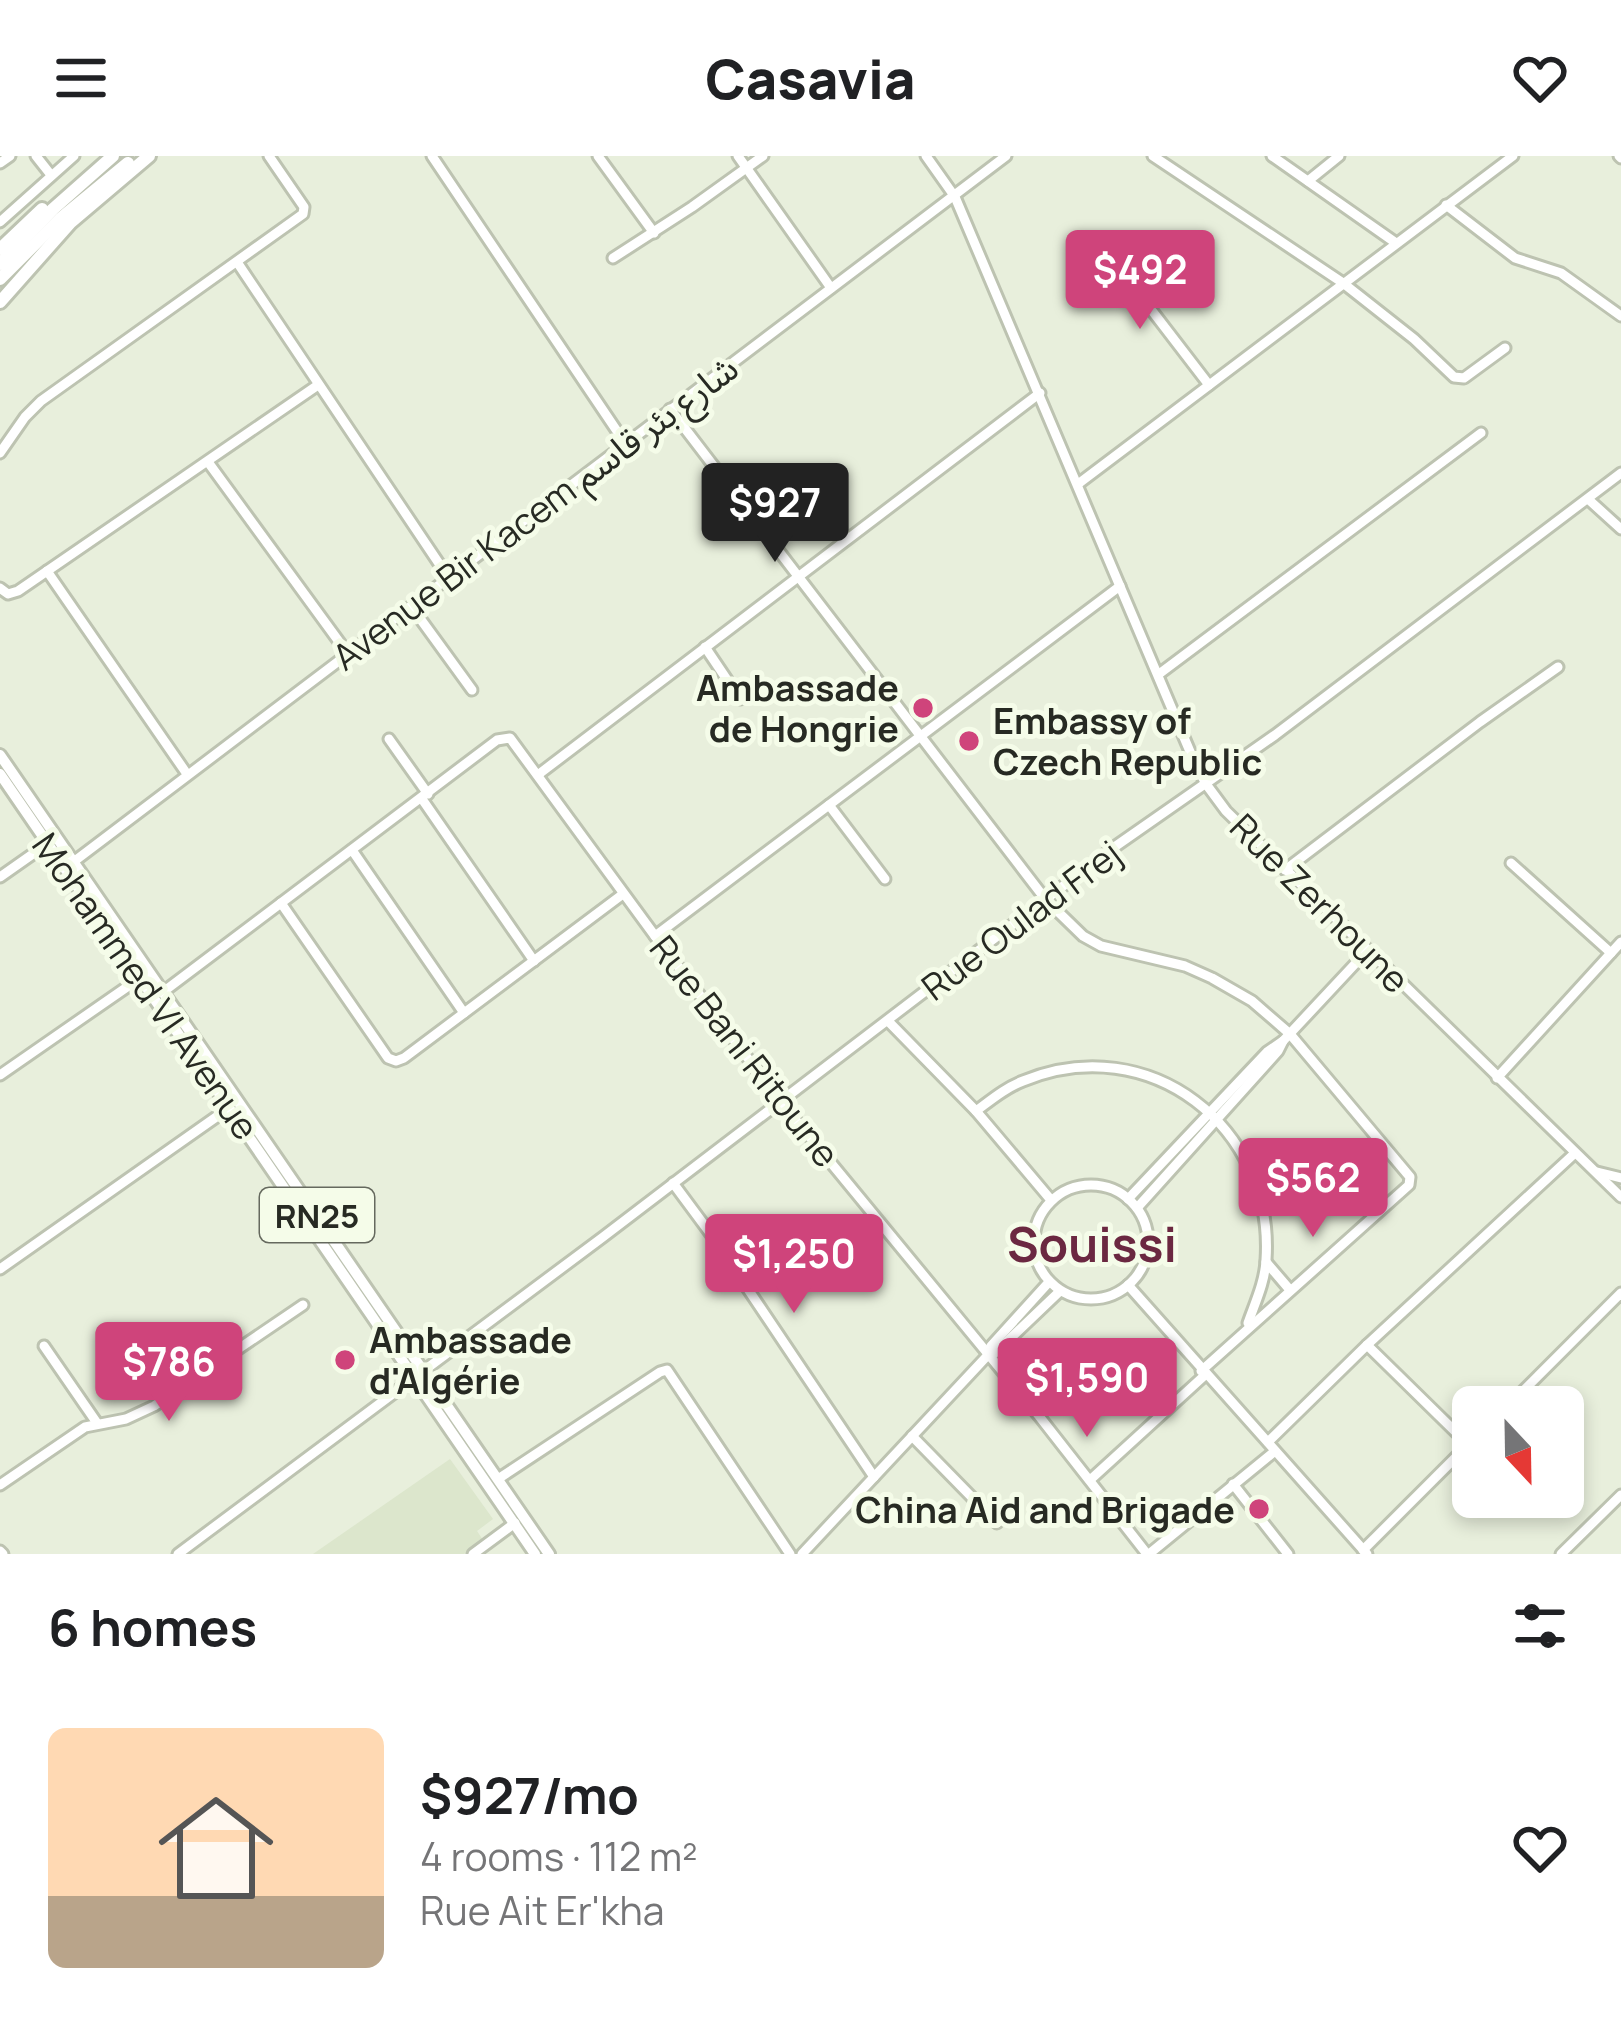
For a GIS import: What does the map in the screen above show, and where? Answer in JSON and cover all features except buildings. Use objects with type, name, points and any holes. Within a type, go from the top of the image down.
[{"type":"highway","points":[[0,249],[44,208],[113,156]]},
{"type":"highway","points":[[0,279],[60,219],[137,156]]},
{"type":"highway","points":[[0,302],[70,223],[149,156]]},
{"type":"highway","points":[[0,264],[92,173]]},
{"type":"main road","name":"RN25","points":[[0,755],[69,865],[163,992],[419,1374],[549,1554]]},
{"type":"main road","name":"Mohammed VI Avenue","points":[[0,775],[47,844],[69,865],[140,979],[419,1374],[536,1554]]},
{"type":"street","points":[[0,163],[10,156]]},
{"type":"street","points":[[36,156],[51,175]]},
{"type":"street","points":[[0,223],[74,156]]},
{"type":"street","points":[[0,453],[41,401],[305,209],[269,156]]},
{"type":"street","points":[[432,156],[625,443]]},
{"type":"street","points":[[598,156],[654,233]]},
{"type":"street","points":[[738,156],[831,288]]},
{"type":"street","points":[[613,258],[763,156]]},
{"type":"street","name":"Rue Zerhoune","points":[[926,156],[955,196],[1206,784],[1285,870],[1621,1197]]},
{"type":"street","points":[[1153,156],[1343,283],[1457,379],[1505,348]]},
{"type":"street","points":[[1272,156],[1396,243]]},
{"type":"street","points":[[1308,182],[1339,156]]},
{"type":"street","points":[[1078,484],[1514,156]]},
{"type":"street","name":"Avenue Bir Kacem شارع بئر قاسم","points":[[69,865],[1000,158]]},
{"type":"street","points":[[1446,205],[1515,258],[1562,273],[1621,316]]},
{"type":"street","points":[[1107,252],[1209,385]]},
{"type":"street","points":[[237,262],[448,577]]},
{"type":"street","points":[[0,588],[13,593],[318,385]]},
{"type":"street","points":[[539,774],[1040,393]]},
{"type":"street","points":[[670,410],[1046,900],[1083,936],[1101,946],[1185,967],[1252,1001],[1410,1177],[1409,1185],[1246,1328],[1090,1480]]},
{"type":"street","points":[[1159,674],[1481,433]]},
{"type":"street","points":[[208,462],[348,654]]},
{"type":"street","name":"Rue Oulad Frej","points":[[178,1554],[1621,473]]},
{"type":"street","points":[[1588,499],[1621,529]]},
{"type":"street","points":[[47,571],[187,774]]},
{"type":"street","points":[[655,937],[1120,586]]},
{"type":"street","points":[[411,606],[472,690]]},
{"type":"street","points":[[705,646],[740,699]]},
{"type":"street","points":[[1285,870],[1558,667]]},
{"type":"street","points":[[389,740],[534,961]]},
{"type":"street","name":"Rue Bani Ritoune","points":[[425,796],[497,740],[516,742],[655,937],[781,1102],[1090,1480],[1144,1553]]},
{"type":"street","points":[[163,992],[425,796]]},
{"type":"street","points":[[829,805],[885,879]]},
{"type":"street","points":[[0,878],[47,844]]},
{"type":"street","points":[[352,850],[464,1013]]},
{"type":"street","points":[[1511,863],[1612,953]]},
{"type":"street","points":[[281,903],[392,1060],[404,1058],[623,893]]},
{"type":"street","points":[[1497,1078],[1621,943]]},
{"type":"street","points":[[1137,1208],[1268,1052],[1287,1038],[1367,950]]},
{"type":"street","points":[[0,1075],[140,979]]},
{"type":"street","points":[[888,1022],[976,1111],[1051,1200]]},
{"type":"street","points":[[976,1111],[1024,1080],[1096,1066],[1151,1077],[1213,1115],[1246,1159],[1264,1217],[1266,1262],[1246,1328]]},
{"type":"street","points":[[0,1269],[230,1108]]},
{"type":"street","points":[[1128,1199],[1213,1115]]},
{"type":"street","points":[[1144,1553],[1233,1484],[1367,1345],[1575,1154]]},
{"type":"street","points":[[1594,1171],[1621,1178]]},
{"type":"street","points":[[673,1183],[874,1477]]},
{"type":"street","points":[[1094,1185],[1128,1199],[1145,1224],[1148,1240],[1140,1270],[1128,1285],[1089,1299],[1060,1291],[1049,1282],[1034,1248],[1035,1229],[1051,1200],[1073,1187],[1094,1185]]},
{"type":"street","points":[[1266,1262],[1290,1290]]},
{"type":"street","points":[[802,1554],[1049,1282]]},
{"type":"street","points":[[1128,1285],[1365,1552],[1452,1463]]},
{"type":"street","points":[[987,1354],[994,1353],[1060,1291]]},
{"type":"street","points":[[1528,1386],[1621,1293]]},
{"type":"street","points":[[0,1486],[79,1430],[126,1419],[154,1406],[303,1305]]},
{"type":"street","points":[[1367,1345],[1452,1425]]},
{"type":"street","points":[[44,1346],[97,1424]]},
{"type":"street","points":[[498,1479],[663,1370],[671,1374],[790,1554]]},
{"type":"street","points":[[912,1436],[997,1523]]},
{"type":"street","points":[[1233,1484],[1288,1554]]},
{"type":"street","points":[[1561,1554],[1621,1495]]},
{"type":"street","points":[[473,1554],[515,1523]]},
{"type":"shaded area","points":[[450,1459],[493,1519],[477,1531],[483,1540],[464,1554],[313,1554]]},
{"type":"place","name":"Ambassade de Hongrie","points":[[923,708]]},
{"type":"place","name":"Embassy of Czech Republic","points":[[969,741]]},
{"type":"place","name":"Ambassade d'Algérie","points":[[345,1360]]},
{"type":"place","name":"China Aid and Brigade","points":[[1259,1509]]},
{"type":"district","name":"Souissi","points":[[1092,1243]]}]
